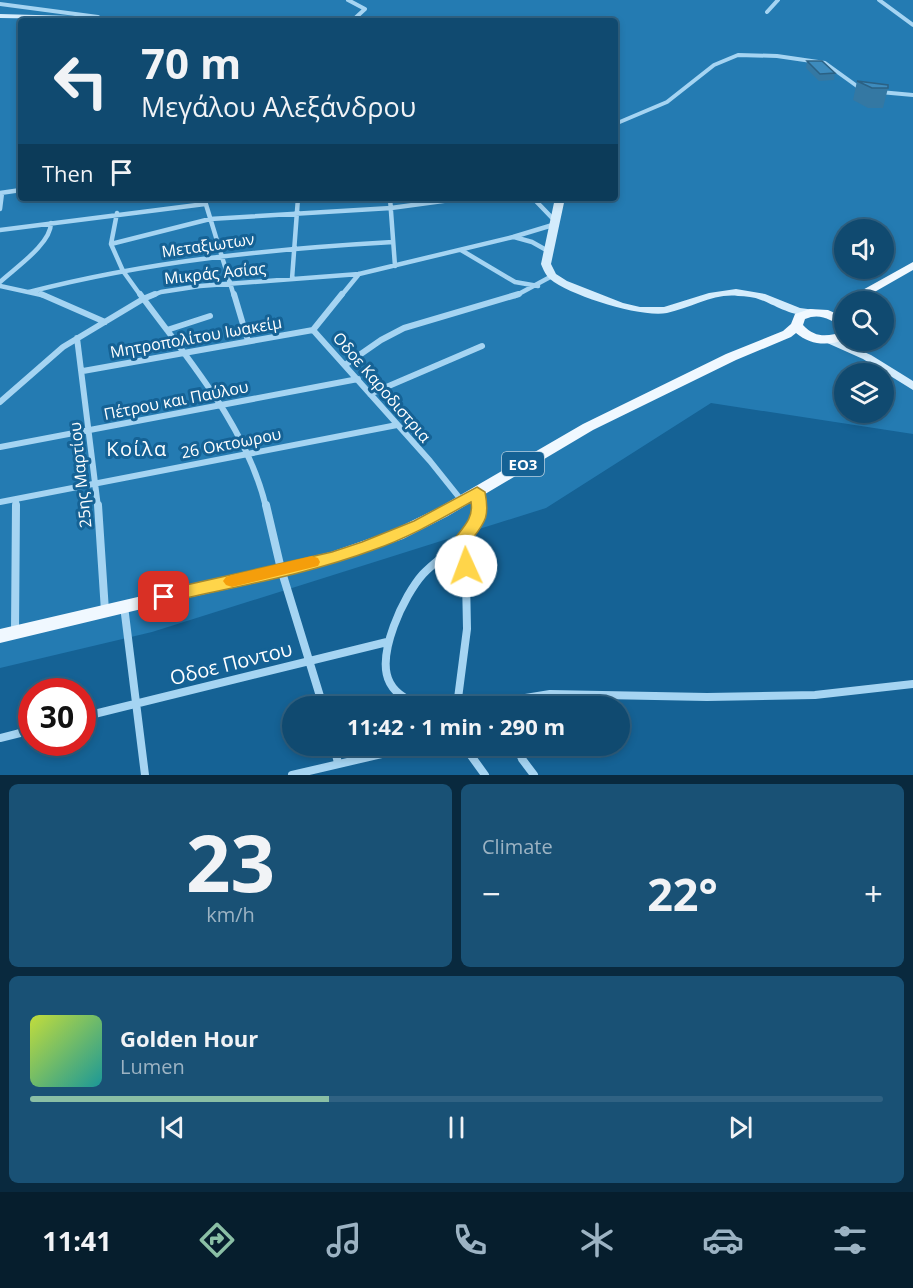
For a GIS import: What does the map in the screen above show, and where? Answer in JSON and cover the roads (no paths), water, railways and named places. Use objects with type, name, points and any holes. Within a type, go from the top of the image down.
[{"type":"main road","points":[[0,16],[98,18]]},
{"type":"main road","points":[[560,201],[546,264],[552,276],[586,292],[640,310],[664,310],[713,295],[736,292],[761,296],[784,306],[834,316]]},
{"type":"main road","name":"ΕΟ3","points":[[866,291],[913,265]]},
{"type":"main road","points":[[878,291],[913,271]]},
{"type":"main road","points":[[784,306],[797,322]]},
{"type":"main road","name":"ΕΟ3","points":[[8,634],[281,569],[367,546],[420,525],[555,444],[640,401],[731,357],[787,334],[802,315],[834,309]]},
{"type":"main road","name":"ΕΟ3","points":[[797,322],[803,332],[815,338]]},
{"type":"main road","name":"ΕΟ3","points":[[712,367],[783,340],[834,339]]},
{"type":"main road","points":[[829,340],[867,357],[912,385]]},
{"type":"main road","points":[[861,351],[867,357]]},
{"type":"street","points":[[348,0],[365,9],[355,18]]},
{"type":"street","points":[[767,12],[778,0]]},
{"type":"street","points":[[879,0],[913,25]]},
{"type":"street","points":[[0,4],[98,18]]},
{"type":"street","points":[[618,123],[672,99],[724,59],[747,55],[825,63],[834,67],[855,87],[869,91],[913,95]]},
{"type":"street","points":[[0,209],[1,193],[18,190]]},
{"type":"street","points":[[0,230],[204,201],[248,341]]},
{"type":"street","points":[[292,279],[298,201]]},
{"type":"street","points":[[390,201],[395,266]]},
{"type":"street","points":[[111,244],[210,219],[391,208],[443,201]]},
{"type":"street","points":[[359,274],[513,237],[556,223],[536,201]]},
{"type":"street","points":[[117,213],[111,244],[123,271],[221,405],[249,453],[263,494],[281,569],[320,696]]},
{"type":"street","points":[[0,284],[45,241],[51,232],[51,223]]},
{"type":"street","points":[[513,237],[532,242],[548,250]]},
{"type":"street","name":"Μεταξιωτων","points":[[29,292],[123,271],[222,255],[293,247],[393,242]]},
{"type":"street","points":[[461,250],[515,282],[538,286]]},
{"type":"street","name":"Μικράς Ασίας","points":[[0,402],[54,354],[143,299],[172,289],[359,274]]},
{"type":"street","name":"Oδοε Καροδιστρια","points":[[359,274],[313,330],[462,501]]},
{"type":"street","points":[[345,365],[402,328],[480,309],[538,286],[552,276]]},
{"type":"street","points":[[0,284],[62,302],[105,322]]},
{"type":"street","points":[[167,330],[210,316]]},
{"type":"street","name":"Μητροπολίτου Ιωακείμ","points":[[83,371],[313,330]]},
{"type":"street","name":"25ης Μαρτίου","points":[[77,338],[96,483],[105,611]]},
{"type":"street","points":[[370,394],[482,346]]},
{"type":"street","name":"Πέτρου και Παύλου","points":[[0,447],[358,379]]},
{"type":"street","name":"26 Οκτοωρου","points":[[0,502],[397,425]]},
{"type":"street","points":[[400,696],[385,671],[383,660],[387,642],[418,580],[461,541],[475,524],[481,511],[477,492]]},
{"type":"street","points":[[8,634],[16,499]]},
{"type":"street","points":[[458,696],[466,645],[467,614],[466,566],[461,541]]},
{"type":"street","points":[[124,606],[144,775]]},
{"type":"street","name":"Oδοε Ποντου","points":[[96,714],[387,642]]},
{"type":"street","points":[[541,696],[550,694],[707,697],[815,695],[913,684]]},
{"type":"street","points":[[0,738],[18,734]]},
{"type":"street","points":[[336,756],[338,763]]},
{"type":"street","points":[[292,775],[370,756]]},
{"type":"street","points":[[471,756],[485,775]]},
{"type":"street","points":[[521,756],[534,775]]},
{"type":"district","name":"Κοίλα","points":[[137,448]]}]
